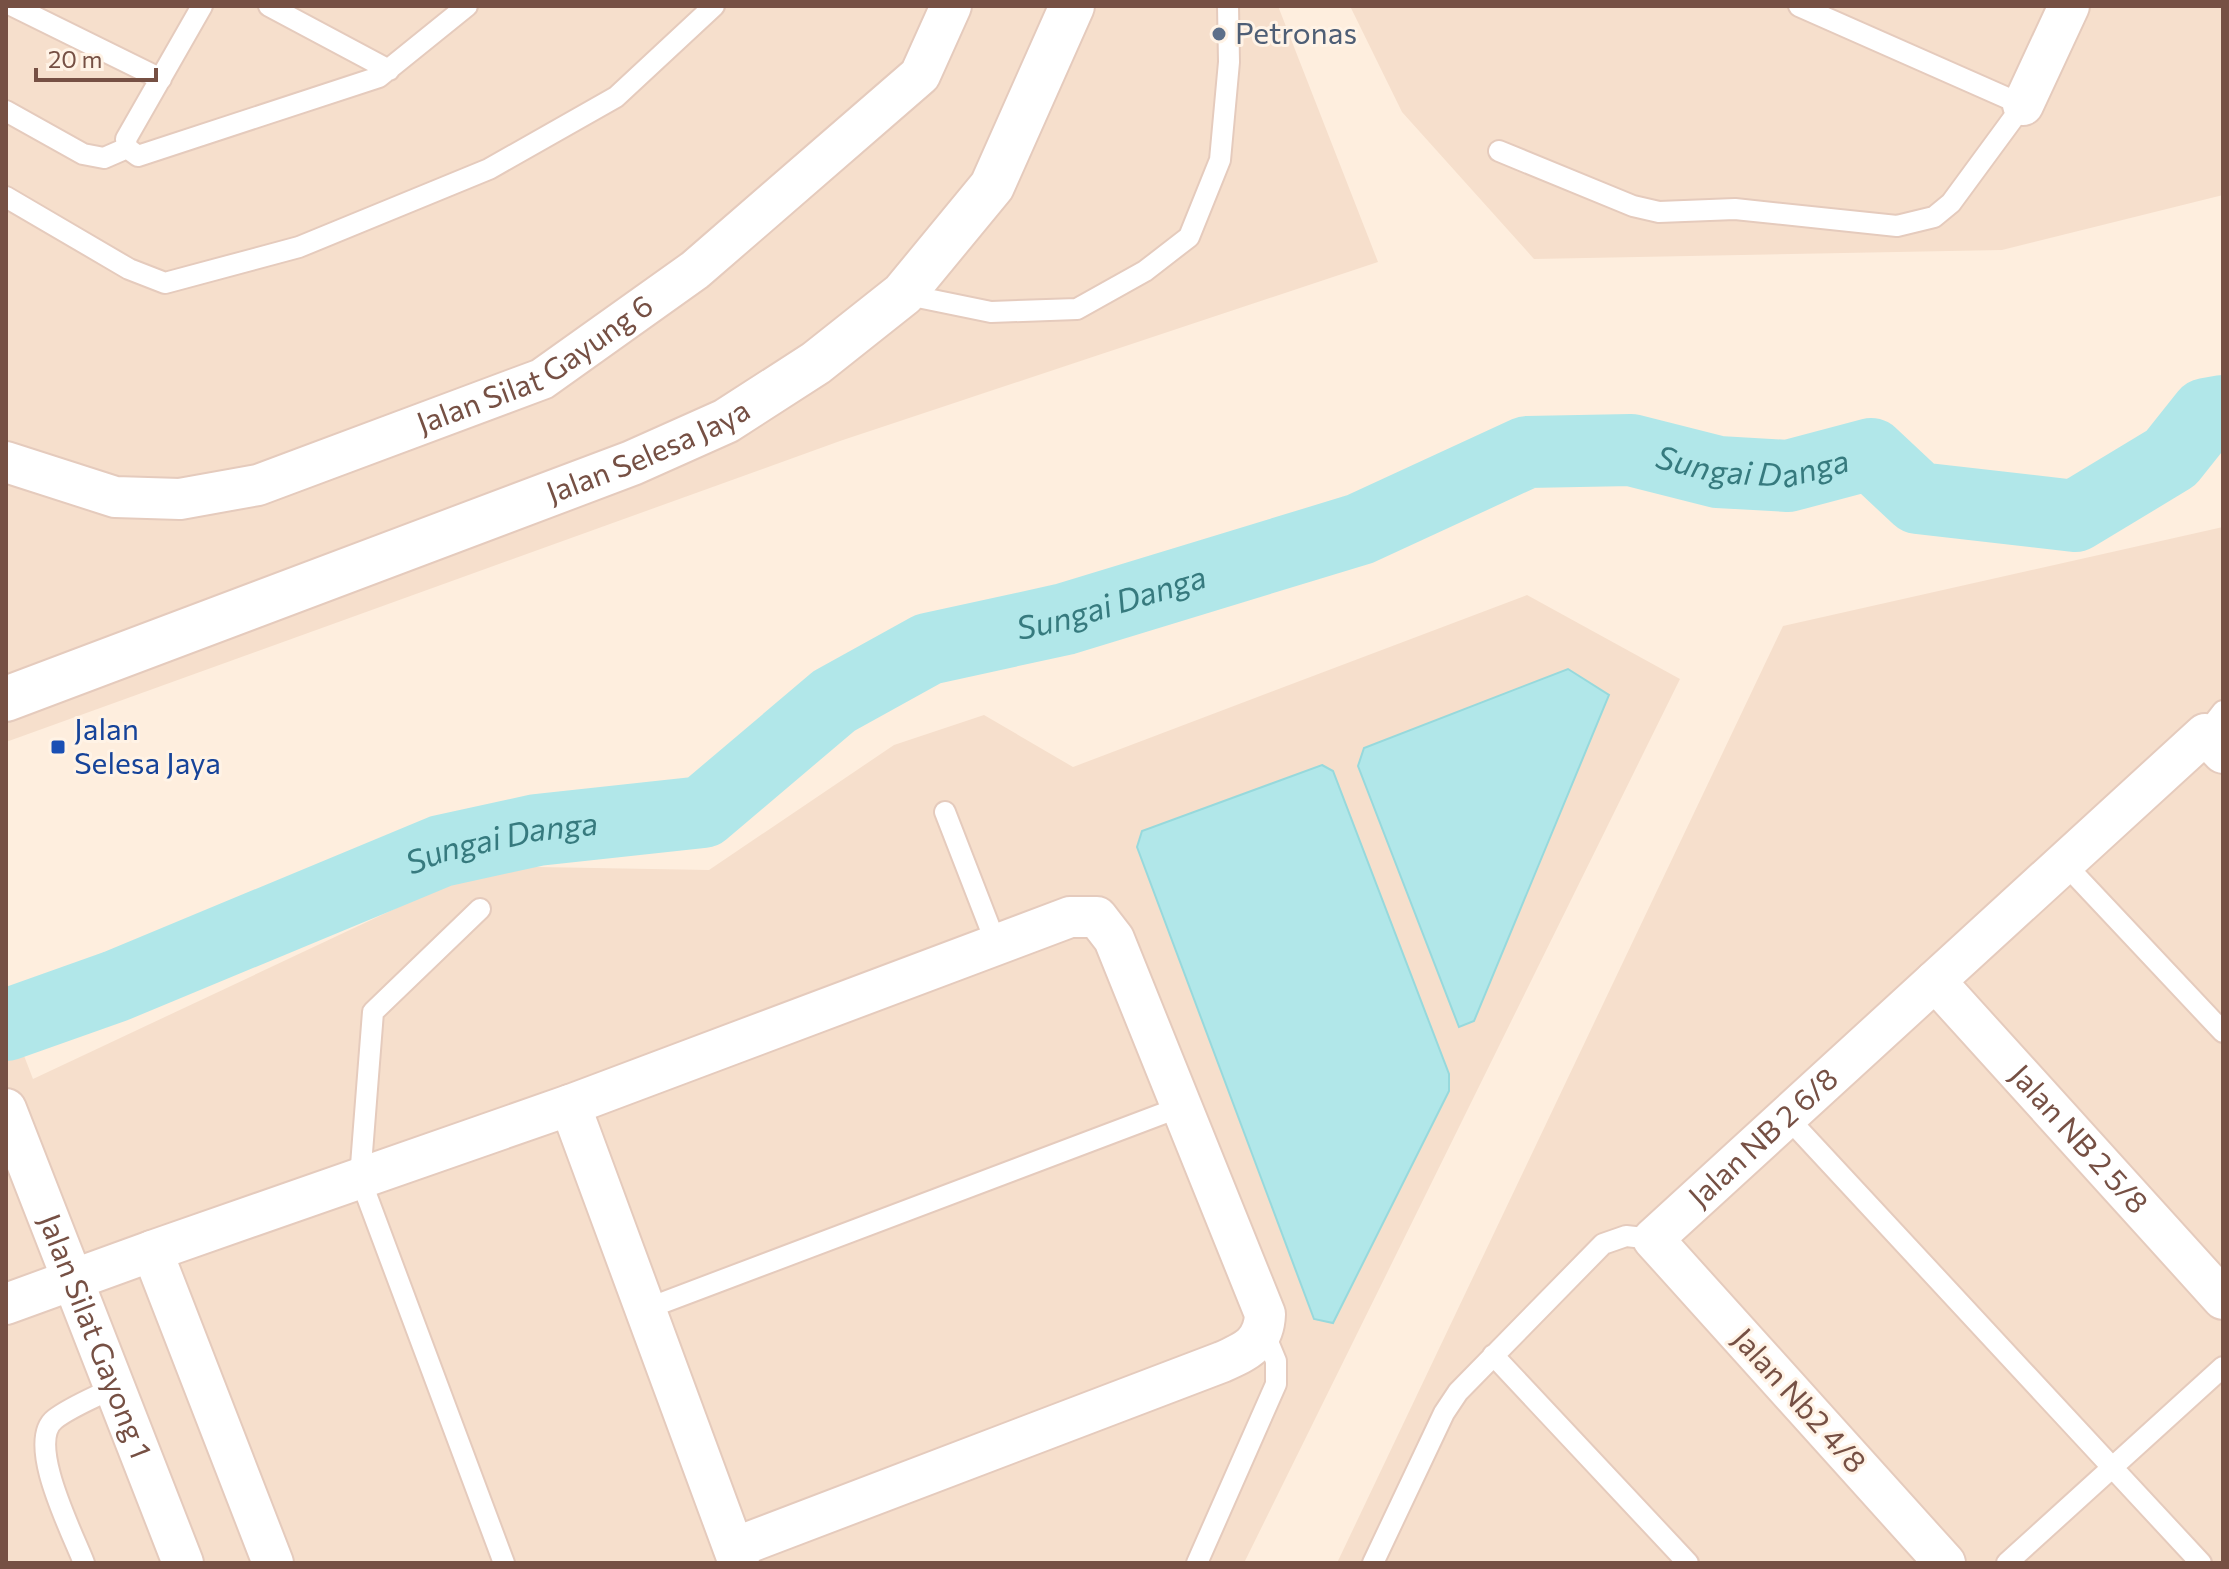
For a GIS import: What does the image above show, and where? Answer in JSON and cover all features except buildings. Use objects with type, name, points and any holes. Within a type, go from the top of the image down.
[{"type":"street","name":"Jalan Silat Gayung 6","points":[[6,462],[115,497],[180,499],[258,485],[542,379],[695,270],[920,75],[951,6]]},
{"type":"street","name":"Jalan Selesa Jaya","points":[[6,699],[672,445],[726,421],[816,363],[903,294],[992,186],[1072,6]]},
{"type":"street","points":[[2023,105],[2069,6]]},
{"type":"street","name":"Jalan NB 2 6/8","points":[[1653,1239],[2064,863],[2217,733]]},
{"type":"street","points":[[6,1304],[72,1278],[570,1105],[1070,917],[1097,917],[1114,939],[1183,1106],[1265,1314],[1264,1332],[1249,1350],[1222,1362],[737,1556],[570,1105]]},
{"type":"street","name":"Jalan NB 2 5/8","points":[[1935,981],[2223,1299]]},
{"type":"street","name":"Jalan Silat Gayong 1","points":[[6,1109],[183,1563]]},
{"type":"street","name":"Jalan Nb2 4/8","points":[[1653,1239],[1945,1563]]},
{"type":"street","points":[[152,1251],[273,1563]]},
{"type":"lane","points":[[13,6],[161,79]]},
{"type":"lane","points":[[202,6],[126,139],[127,148],[138,156],[379,77],[467,6]]},
{"type":"lane","points":[[269,6],[389,70]]},
{"type":"lane","points":[[6,197],[129,269],[165,283],[299,247],[489,169],[616,97],[714,6]]},
{"type":"lane","points":[[903,294],[991,312],[1077,309],[1145,271],[1189,237],[1220,160],[1229,62],[1228,6]]},
{"type":"lane","points":[[1499,151],[1633,206],[1659,212],[1735,209],[1897,226],[1934,217],[1951,203],[2023,105],[1799,6]]},
{"type":"lane","points":[[6,111],[83,154],[104,158],[127,148]]},
{"type":"lane","points":[[945,812],[997,946]]},
{"type":"lane","points":[[2064,863],[2223,1032]]},
{"type":"lane","points":[[480,909],[373,1012],[360,1178],[504,1563]]},
{"type":"lane","points":[[646,1309],[1183,1106]]},
{"type":"lane","points":[[1787,1117],[2201,1563]]},
{"type":"lane","points":[[1373,1563],[1444,1413],[1458,1392],[1603,1244],[1626,1236],[1653,1239]]},
{"type":"lane","points":[[1197,1563],[1276,1384],[1276,1361],[1264,1332]]},
{"type":"lane","points":[[1493,1355],[1688,1563]]},
{"type":"lane","points":[[2007,1563],[2223,1367]]},
{"type":"lane","points":[[84,1563],[44,1460],[45,1436],[53,1420],[115,1387]]},
{"type":"shaded area","points":[[6,6],[1278,6],[1378,262],[840,441],[6,742]]},
{"type":"shaded area","points":[[1350,6],[2223,6],[2223,195],[2002,250],[1534,259],[1402,112]]},
{"type":"shaded area","points":[[2223,527],[2223,1563],[1337,1563],[1783,626]]},
{"type":"shaded area","points":[[1527,595],[1680,679],[1244,1563],[6,1563],[6,1009],[33,1079],[486,866],[709,870],[894,745],[984,715],[1073,767]]},
{"type":"water","points":[[1568,669],[1609,695],[1474,1021],[1459,1027],[1358,766],[1364,748]]},
{"type":"water","points":[[1322,765],[1333,771],[1449,1074],[1449,1091],[1333,1323],[1314,1319],[1137,847],[1142,831]]},
{"type":"waterway","name":"Sungai Danga","points":[[6,1025],[116,986],[441,851],[537,830],[703,812],[834,701],[928,649],[1065,619],[1360,529],[1527,452],[1631,450],[1718,472],[1788,476],[1871,454],[1918,498],[2075,516],[2171,458],[2206,414],[2223,411]]},
{"type":"place","name":"Petronas","points":[[1219,34]]},
{"type":"place","name":"Jalan Selesa Jaya","points":[[58,747]]}]
